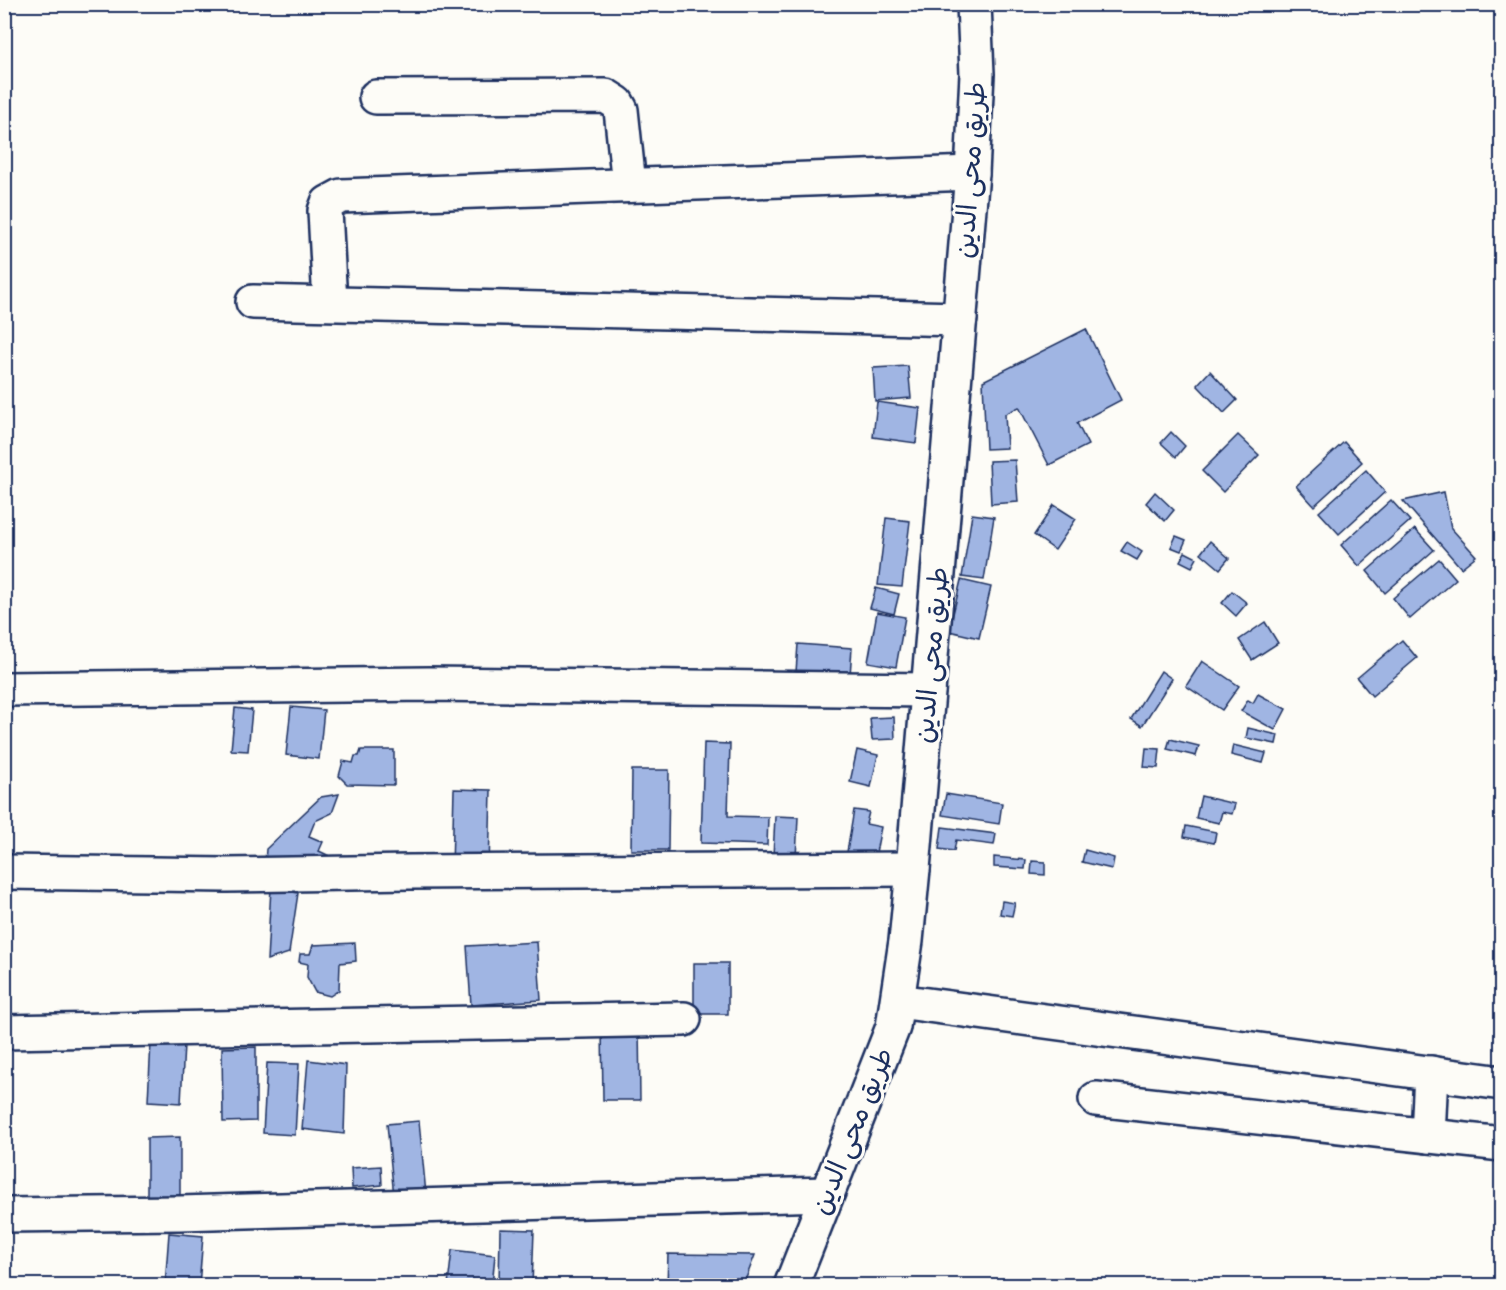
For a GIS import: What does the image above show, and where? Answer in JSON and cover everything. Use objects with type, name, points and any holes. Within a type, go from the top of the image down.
[{"type":"street","name":"طريق محى الدين","points":[[791,1286],[893,1027],[898,1001],[913,869],[972,173],[977,74],[974,4]]},
{"type":"street","points":[[376,97],[606,96],[617,103],[621,110],[629,185]]},
{"type":"street","points":[[330,303],[325,210],[328,203],[341,196],[972,173]]},
{"type":"street","points":[[254,302],[960,319]]},
{"type":"street","points":[[4,689],[428,684],[928,690]]},
{"type":"street","points":[[4,872],[226,875],[913,869]]},
{"type":"street","points":[[898,1001],[1502,1083]]},
{"type":"street","points":[[4,1032],[684,1020]]},
{"type":"street","points":[[1428,1136],[1431,1073]]},
{"type":"street","points":[[1096,1099],[1502,1144]]},
{"type":"street","points":[[4,1215],[180,1213],[826,1194]]},
{"type":"building","points":[[1086,329],[1121,400],[1077,423],[1088,445],[1049,465],[1019,407],[1005,414],[1007,448],[986,449],[983,381]]},
{"type":"building","points":[[908,366],[911,398],[875,401],[873,368]]},
{"type":"building","points":[[1210,371],[1237,400],[1224,413],[1197,385]]},
{"type":"building","points":[[877,402],[920,408],[916,443],[873,437]]},
{"type":"building","points":[[1171,432],[1185,446],[1176,457],[1161,443]]},
{"type":"building","points":[[1238,435],[1259,455],[1223,492],[1202,471]]},
{"type":"building","points":[[1344,442],[1362,462],[1314,506],[1296,486]]},
{"type":"building","points":[[1015,460],[1018,502],[991,504],[989,461]]},
{"type":"building","points":[[1366,470],[1385,492],[1339,534],[1319,512]]},
{"type":"building","points":[[1155,492],[1174,510],[1165,521],[1146,503]]},
{"type":"building","points":[[1444,492],[1451,528],[1476,556],[1461,568],[1403,501]]},
{"type":"building","points":[[1391,500],[1410,521],[1359,566],[1341,545]]},
{"type":"building","points":[[1054,505],[1076,519],[1055,550],[1034,535]]},
{"type":"building","points":[[972,514],[994,517],[984,580],[962,577]]},
{"type":"building","points":[[886,518],[910,521],[902,587],[878,585]]},
{"type":"building","points":[[1415,529],[1434,550],[1385,593],[1367,571]]},
{"type":"building","points":[[1176,536],[1186,540],[1181,551],[1171,547]]},
{"type":"building","points":[[1210,541],[1229,558],[1220,569],[1201,553]]},
{"type":"building","points":[[1127,542],[1142,552],[1137,560],[1121,551]]},
{"type":"building","points":[[1185,552],[1197,558],[1192,567],[1180,561]]},
{"type":"building","points":[[1439,559],[1456,579],[1410,619],[1393,598]]},
{"type":"building","points":[[961,580],[991,587],[979,638],[949,631]]},
{"type":"building","points":[[876,588],[899,594],[894,614],[870,608]]},
{"type":"building","points":[[1232,591],[1247,603],[1236,616],[1222,603]]},
{"type":"building","points":[[877,612],[905,617],[896,667],[868,662]]},
{"type":"building","points":[[1265,622],[1278,643],[1252,660],[1239,640]]},
{"type":"building","points":[[1402,640],[1417,658],[1372,696],[1357,678]]},
{"type":"building","points":[[798,644],[852,648],[848,703],[794,700]]},
{"type":"building","points":[[1202,661],[1239,686],[1222,710],[1186,686]]},
{"type":"building","points":[[1161,671],[1172,679],[1142,726],[1131,719]]},
{"type":"building","points":[[1258,694],[1286,709],[1275,730],[1241,711],[1248,700],[1253,703]]},
{"type":"building","points":[[291,707],[324,710],[319,759],[286,755]]},
{"type":"building","points":[[235,708],[252,710],[248,751],[231,750]]},
{"type":"building","points":[[894,717],[895,739],[872,740],[870,718]]},
{"type":"building","points":[[1248,728],[1278,735],[1276,744],[1246,738]]},
{"type":"building","points":[[1170,739],[1199,746],[1196,756],[1167,749]]},
{"type":"building","points":[[704,743],[730,744],[728,816],[768,817],[767,845],[701,843]]},
{"type":"building","points":[[1233,745],[1266,753],[1263,763],[1231,755]]},
{"type":"building","points":[[1146,748],[1160,749],[1158,768],[1144,767]]},
{"type":"building","points":[[361,750],[394,750],[394,785],[347,784],[339,776],[343,761],[353,763],[355,756],[359,756]]},
{"type":"building","points":[[857,750],[878,755],[871,787],[850,782]]},
{"type":"building","points":[[632,770],[669,770],[668,850],[631,850]]},
{"type":"building","points":[[454,789],[491,790],[489,869],[452,869]]},
{"type":"building","points":[[339,794],[332,813],[315,821],[309,836],[323,842],[319,851],[330,856],[326,865],[265,863],[266,849],[321,797]]},
{"type":"building","points":[[946,794],[1002,803],[999,824],[942,815]]},
{"type":"building","points":[[1201,796],[1235,804],[1232,814],[1222,812],[1219,823],[1196,818]]},
{"type":"building","points":[[854,810],[869,812],[866,824],[881,827],[874,863],[846,858]]},
{"type":"building","points":[[775,816],[798,817],[796,858],[773,857]]},
{"type":"building","points":[[1186,826],[1216,832],[1214,843],[1184,837]]},
{"type":"building","points":[[942,827],[996,834],[994,845],[956,840],[954,851],[939,849]]},
{"type":"building","points":[[1085,850],[1114,858],[1112,869],[1082,862]]},
{"type":"building","points":[[994,857],[1026,860],[1025,869],[994,867]]},
{"type":"building","points":[[1032,861],[1045,862],[1045,875],[1031,874]]},
{"type":"building","points":[[271,888],[298,893],[289,953],[267,960]]},
{"type":"building","points":[[1002,901],[1015,903],[1012,916],[1000,914]]},
{"type":"building","points":[[537,942],[541,1000],[471,1005],[467,946]]},
{"type":"building","points":[[355,943],[356,961],[340,963],[339,990],[330,996],[315,992],[307,977],[308,964],[299,962],[300,954],[310,954],[313,945]]},
{"type":"building","points":[[694,963],[728,963],[728,1014],[694,1014]]},
{"type":"building","points":[[602,1026],[639,1026],[640,1100],[603,1100]]},
{"type":"building","points":[[151,1042],[184,1044],[181,1103],[148,1101]]},
{"type":"building","points":[[256,1047],[256,1121],[223,1122],[222,1048]]},
{"type":"building","points":[[308,1060],[346,1065],[344,1134],[302,1129]]},
{"type":"building","points":[[267,1063],[299,1064],[295,1135],[263,1133]]},
{"type":"building","points":[[419,1121],[426,1194],[394,1197],[387,1124]]},
{"type":"building","points":[[180,1137],[180,1213],[147,1213],[147,1138]]},
{"type":"building","points":[[381,1166],[382,1185],[352,1188],[351,1168]]},
{"type":"building","points":[[500,1229],[534,1230],[532,1286],[499,1286]]},
{"type":"building","points":[[169,1233],[203,1236],[199,1286],[165,1286]]},
{"type":"building","points":[[452,1250],[495,1255],[492,1286],[448,1285]]},
{"type":"building","points":[[668,1254],[755,1255],[743,1286],[667,1286]]}]
